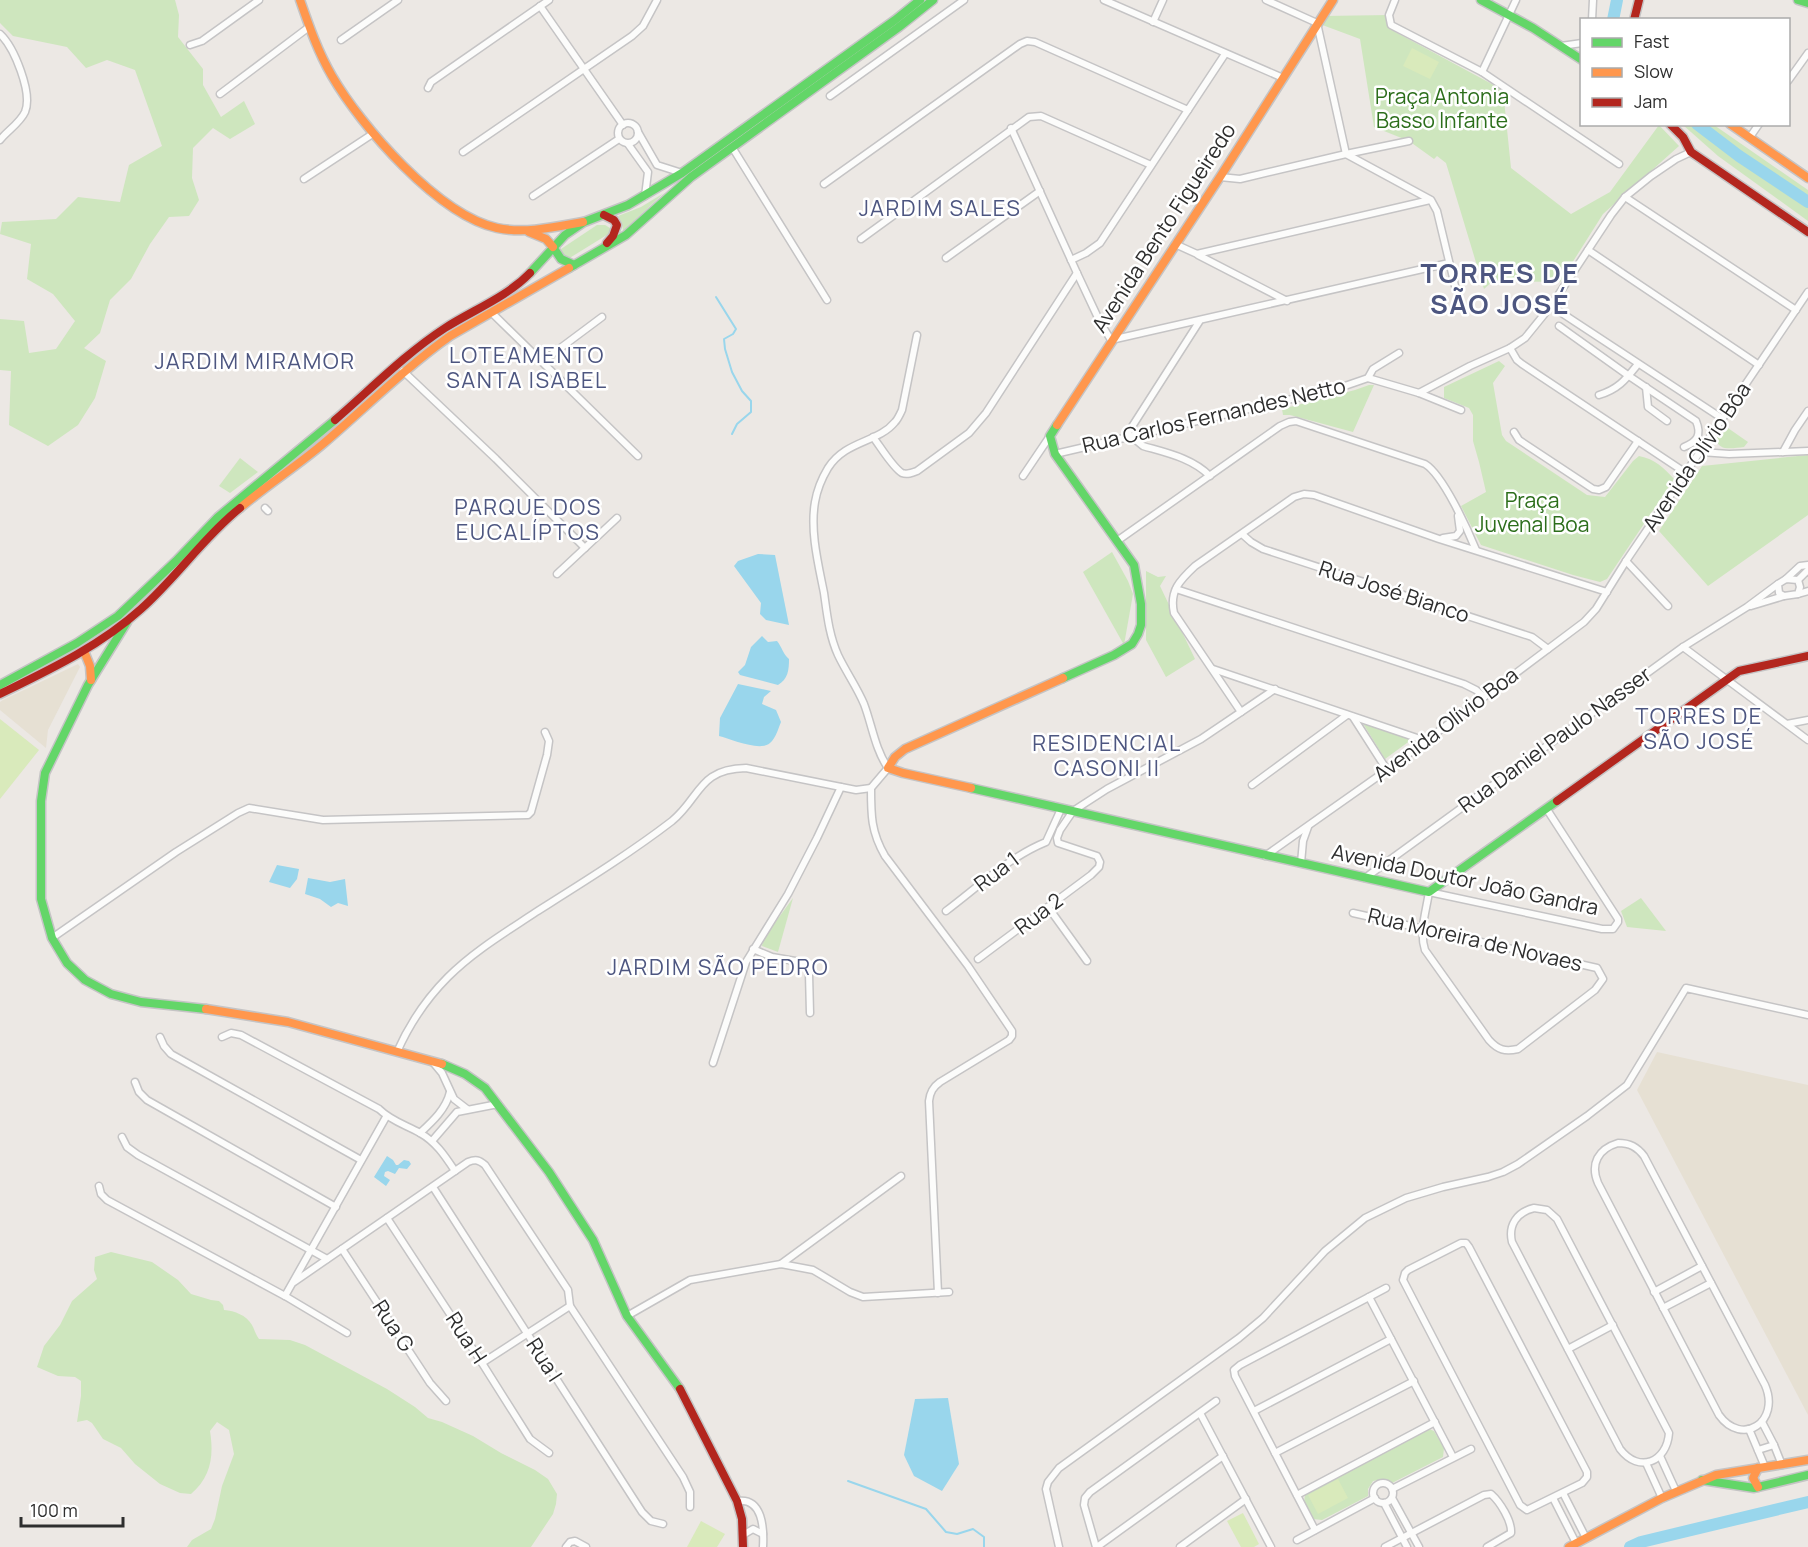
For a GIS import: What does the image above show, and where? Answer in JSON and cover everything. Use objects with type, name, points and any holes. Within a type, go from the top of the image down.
[{"type":"main road","points":[[300,0],[309,27],[331,75],[374,133],[423,184],[454,210],[475,221],[490,226],[529,231],[584,222],[645,196],[682,173],[920,0]]},
{"type":"main road","points":[[0,694],[84,651],[127,622],[153,598],[223,523],[250,499],[326,441],[425,353],[450,336],[626,235],[692,177],[933,0]]},
{"type":"main road","name":"Avenida Bento Figueiredo","points":[[1050,436],[1334,0]]},
{"type":"main road","points":[[1481,0],[1580,59]]},
{"type":"main road","points":[[1634,18],[1639,0]]},
{"type":"main road","points":[[1798,0],[1808,3]]},
{"type":"main road","points":[[1673,126],[1682,133],[1691,153],[1808,232]]},
{"type":"main road","points":[[1733,126],[1807,174]]},
{"type":"main road","points":[[603,247],[613,236],[617,225],[614,220],[604,214]]},
{"type":"main road","points":[[91,681],[84,651],[86,644],[153,584],[218,517],[307,445],[420,346],[518,285],[565,235],[584,222]]},
{"type":"main road","points":[[529,231],[546,239],[564,263],[574,265]]},
{"type":"main road","points":[[888,768],[905,749],[1114,655],[1129,647],[1140,632],[1139,584],[1134,565],[1055,454],[1050,436]]},
{"type":"main road","points":[[0,685],[77,643],[118,616]]},
{"type":"main road","points":[[127,622],[91,681],[45,773],[40,810],[41,899],[52,938],[67,963],[85,980],[111,994],[141,1002],[231,1012],[288,1022],[450,1066],[485,1088],[549,1172],[593,1240],[627,1316],[677,1383],[737,1501],[742,1519],[743,1547]]},
{"type":"main road","points":[[1429,892],[1726,679],[1739,671],[1808,656]]},
{"type":"main road","points":[[88,662],[103,661]]},
{"type":"main road","name":"Avenida Doutor João Gandra","points":[[888,768],[1429,892]]},
{"type":"main road","points":[[1573,1545],[1662,1498],[1702,1480],[1716,1475],[1808,1460]]},
{"type":"main road","points":[[1758,1487],[1752,1476],[1761,1467]]},
{"type":"main road","points":[[1702,1480],[1758,1487],[1808,1475]]},
{"type":"street","points":[[190,45],[202,41],[259,0]]},
{"type":"street","points":[[341,40],[398,0]]},
{"type":"street","points":[[428,88],[431,82],[549,0]]},
{"type":"street","points":[[464,152],[638,31],[657,0]]},
{"type":"street","points":[[830,96],[964,0]]},
{"type":"street","points":[[1104,0],[1283,78]]},
{"type":"street","points":[[1153,22],[1163,0]]},
{"type":"street","points":[[1266,0],[1317,23],[1346,154],[1431,200],[1437,211],[1455,286]]},
{"type":"street","points":[[1395,0],[1389,15],[1391,25],[1482,72],[1619,164]]},
{"type":"street","points":[[1482,72],[1516,0]]},
{"type":"street","points":[[1592,18],[1593,0]]},
{"type":"street","points":[[540,6],[622,125]]},
{"type":"street","points":[[220,94],[309,27]]},
{"type":"street","points":[[0,34],[14,52],[28,102],[22,117],[0,140]]},
{"type":"street","points":[[824,184],[1020,44],[1031,41],[1188,110]]},
{"type":"street","points":[[1560,46],[1580,43]]},
{"type":"street","points":[[1790,78],[1808,53]]},
{"type":"street","points":[[1071,260],[1100,243],[1225,54]]},
{"type":"street","points":[[861,239],[1029,117],[1041,116],[1151,165]]},
{"type":"street","points":[[622,125],[632,124],[657,165],[682,173]]},
{"type":"street","points":[[619,139],[618,131],[622,125]]},
{"type":"street","points":[[1750,138],[1758,126]]},
{"type":"street","points":[[1011,128],[1100,322],[1111,340],[1199,322],[1449,263]]},
{"type":"street","points":[[628,144],[634,141],[638,132]]},
{"type":"street","points":[[304,179],[374,133]]},
{"type":"street","points":[[619,139],[628,144],[648,172],[645,196]]},
{"type":"street","points":[[533,196],[619,139]]},
{"type":"street","points":[[1220,177],[1240,179],[1409,141]]},
{"type":"street","points":[[732,147],[827,300]]},
{"type":"street","points":[[1419,393],[1510,348],[1525,338],[1551,306],[1625,197],[1659,170],[1691,153]]},
{"type":"street","points":[[648,172],[657,165]]},
{"type":"street","points":[[946,258],[1040,191]]},
{"type":"street","points":[[1625,197],[1796,310]]},
{"type":"street","points":[[1197,254],[1431,200]]},
{"type":"street","points":[[1175,244],[1287,301]]},
{"type":"street","points":[[1588,250],[1759,365]]},
{"type":"street","points":[[873,437],[896,467],[903,473],[909,474],[917,471],[969,434],[986,413],[1077,273]]},
{"type":"street","name":"Avenida Olívio Bôa","points":[[1584,622],[1596,609],[1808,292]]},
{"type":"street","points":[[1551,306],[1723,419]]},
{"type":"street","points":[[491,312],[638,456]]},
{"type":"street","points":[[543,361],[602,317]]},
{"type":"street","points":[[1126,436],[1199,322]]},
{"type":"street","points":[[1559,326],[1696,421],[1697,440],[1684,447]]},
{"type":"street","points":[[917,335],[897,421],[888,429],[849,447],[836,457],[820,484],[815,501],[813,523],[830,633],[838,655],[859,692],[871,723],[879,756],[888,768],[871,788],[872,827],[876,842],[968,966],[1012,1031],[1009,1040],[940,1082],[930,1094],[938,1293]]},
{"type":"street","points":[[1510,348],[1517,360],[1536,374],[1686,473]]},
{"type":"street","name":"Rua Carlos Fernandes Netto","points":[[1055,454],[1339,388],[1368,378],[1374,369],[1399,353]]},
{"type":"street","points":[[1599,395],[1615,389],[1638,364]]},
{"type":"street","points":[[403,371],[585,548]]},
{"type":"street","points":[[1368,378],[1419,393],[1461,410]]},
{"type":"street","points":[[1646,387],[1648,407],[1667,421]]},
{"type":"street","points":[[1783,452],[1808,411]]},
{"type":"street","points":[[1117,541],[1280,426],[1296,421],[1432,468],[1463,520],[1476,550]]},
{"type":"street","points":[[1514,432],[1519,440],[1593,489],[1599,490],[1606,487],[1638,441]]},
{"type":"street","points":[[1135,434],[1137,441],[1143,446],[1190,461],[1210,476]]},
{"type":"street","name":"Avenida Bento Figueiredo","points":[[1023,476],[1050,436]]},
{"type":"street","points":[[1701,452],[1750,454],[1808,451]]},
{"type":"street","points":[[1241,712],[1174,613],[1172,601],[1181,579],[1195,566],[1294,497],[1304,494],[1314,495],[1439,539],[1607,592]]},
{"type":"street","points":[[1439,539],[1456,536],[1460,531],[1458,512]]},
{"type":"street","points":[[557,574],[617,518]]},
{"type":"street","name":"Rua José Bianco","points":[[1242,534],[1263,549],[1532,637],[1548,649]]},
{"type":"street","points":[[1626,561],[1668,606]]},
{"type":"street","points":[[1798,594],[1798,582],[1806,574],[1808,568],[1800,566],[1778,584],[1777,590],[1784,596],[1798,594],[1808,591]]},
{"type":"street","points":[[1786,579],[1808,585]]},
{"type":"street","name":"Rua Daniel Paulo Nasser","points":[[1365,878],[1683,647],[1747,607],[1778,584]]},
{"type":"street","points":[[1176,589],[1464,684],[1484,697]]},
{"type":"street","name":"Rua Daniel Paulo Nasser","points":[[1747,607],[1784,596]]},
{"type":"street","name":"Avenida Olívio Boa","points":[[1308,827],[1584,622]]},
{"type":"street","points":[[1683,647],[1808,740]]},
{"type":"street","points":[[1212,669],[1426,741]]},
{"type":"street","points":[[1062,809],[1048,838],[1057,840],[1060,830],[1073,811],[1107,789],[1202,739],[1275,689]]},
{"type":"street","points":[[1350,716],[1387,770]]},
{"type":"street","points":[[1252,785],[1350,716]]},
{"type":"street","points":[[1787,724],[1808,720]]},
{"type":"street","points":[[52,938],[176,852],[249,808],[323,820],[528,815],[531,812],[547,755],[549,741],[545,732]]},
{"type":"street","points":[[397,1052],[430,998],[471,956],[614,862],[674,819],[707,780],[718,773],[734,768],[746,768],[856,790],[871,788]]},
{"type":"street","points":[[713,1063],[746,962],[788,894],[841,787]]},
{"type":"street","name":"Avenida Doutor João Gandra","points":[[1429,892],[1608,930],[1613,929],[1618,919],[1546,808]]},
{"type":"street","points":[[1265,856],[1308,827]]},
{"type":"street","points":[[1301,863],[1303,841],[1308,827]]},
{"type":"street","name":"Rua 1","points":[[946,911],[1019,856],[1048,838]]},
{"type":"street","name":"Rua 2","points":[[978,959],[1099,867],[1100,862],[1097,856],[1062,846],[1057,840]]},
{"type":"street","points":[[1422,928],[1429,892]]},
{"type":"street","points":[[1048,907],[1087,961]]},
{"type":"street","name":"Rua Moreira de Novaes","points":[[1353,913],[1422,928],[1597,968],[1603,979],[1595,990],[1518,1049],[1506,1052],[1495,1048],[1488,1040],[1425,950],[1422,928]]},
{"type":"street","points":[[753,949],[772,957],[801,962],[807,967],[810,1012]]},
{"type":"street","points":[[1059,1547],[1046,1489],[1048,1482],[1059,1468],[1239,1338],[1263,1318],[1325,1251],[1365,1218],[1406,1198],[1503,1172],[1587,1116],[1627,1085],[1686,988],[1808,1015]]},
{"type":"street","points":[[222,1037],[231,1034],[241,1035],[380,1109],[386,1117],[432,1141],[455,1171]]},
{"type":"street","points":[[160,1037],[171,1054],[362,1160]]},
{"type":"street","points":[[432,1060],[442,1073],[454,1099],[467,1109]]},
{"type":"street","points":[[135,1082],[139,1092],[147,1100],[336,1207]]},
{"type":"street","points":[[420,1133],[443,1109],[448,1102],[450,1091]]},
{"type":"street","points":[[432,1141],[458,1112],[498,1104]]},
{"type":"street","points":[[285,1296],[386,1117]]},
{"type":"street","points":[[122,1137],[127,1147],[138,1155],[327,1259]]},
{"type":"street","points":[[1626,1143],[1639,1150],[1702,1266],[1769,1396],[1770,1406],[1767,1416],[1749,1430],[1731,1427],[1723,1421],[1654,1292],[1595,1176],[1596,1161],[1604,1150],[1611,1145],[1626,1143]]},
{"type":"street","points":[[294,1282],[455,1171],[474,1160],[480,1161],[485,1165],[567,1290],[570,1306],[683,1477],[690,1492],[690,1507]]},
{"type":"street","points":[[780,1264],[901,1176]]},
{"type":"street","points":[[99,1186],[101,1194],[107,1200],[285,1296],[347,1333]]},
{"type":"street","name":"Rua I","points":[[433,1187],[642,1512],[651,1521],[663,1524]]},
{"type":"street","points":[[1534,1208],[1547,1210],[1557,1219],[1613,1325],[1669,1433],[1665,1450],[1660,1456],[1646,1463],[1638,1463],[1630,1459],[1620,1449],[1512,1242],[1511,1227],[1519,1214],[1534,1208]]},
{"type":"street","name":"Rua H","points":[[387,1218],[530,1439],[549,1453]]},
{"type":"street","points":[[1461,1243],[1466,1243],[1469,1247],[1587,1472],[1587,1477],[1582,1483],[1563,1493],[1527,1510],[1520,1505],[1405,1285],[1403,1277],[1408,1270],[1461,1243]]},
{"type":"street","name":"Rua G","points":[[342,1249],[430,1383],[446,1401]]},
{"type":"street","points":[[627,1316],[690,1280],[780,1264],[813,1270],[863,1297],[949,1292]]},
{"type":"street","points":[[1654,1292],[1702,1266]]},
{"type":"street","points":[[1663,1308],[1710,1282]]},
{"type":"street","points":[[1315,1530],[1235,1376],[1234,1370],[1386,1288]]},
{"type":"street","points":[[1369,1297],[1453,1457]]},
{"type":"street","points":[[482,1363],[570,1306]]},
{"type":"street","points":[[1568,1349],[1613,1325]]},
{"type":"street","points":[[1254,1412],[1391,1339]]},
{"type":"street","points":[[1275,1453],[1414,1381]]},
{"type":"street","points":[[1216,1401],[1090,1492],[1085,1498],[1084,1505],[1096,1547],[1223,1456]]},
{"type":"street","points":[[1200,1413],[1271,1547]]},
{"type":"street","points":[[1297,1495],[1435,1422]]},
{"type":"street","points":[[1762,1422],[1782,1465]]},
{"type":"street","points":[[1749,1430],[1758,1450],[1761,1467]]},
{"type":"street","points":[[1758,1450],[1774,1445]]},
{"type":"street","points":[[1392,1489],[1471,1449]]},
{"type":"street","points":[[1660,1456],[1677,1491]]},
{"type":"street","points":[[1646,1463],[1662,1498]]},
{"type":"street","points":[[1407,1547],[1384,1503],[1375,1498],[1375,1488],[1380,1484],[1387,1484],[1392,1489],[1392,1498],[1419,1547]]},
{"type":"street","points":[[1563,1493],[1586,1538]]},
{"type":"street","points":[[1385,1547],[1484,1495],[1491,1494],[1511,1527],[1511,1533],[1487,1547]]},
{"type":"street","points":[[1297,1540],[1375,1498]]},
{"type":"street","points":[[1384,1503],[1392,1498]]},
{"type":"street","points":[[1553,1498],[1573,1545]]},
{"type":"street","points":[[1180,1547],[1246,1499]]},
{"type":"street","points":[[737,1501],[743,1500],[753,1504],[759,1513],[763,1523],[763,1547]]},
{"type":"street","points":[[743,1535],[753,1529],[764,1534]]},
{"type":"street","points":[[566,1547],[570,1542],[575,1541],[586,1547]]},
{"type":"shaded area","points":[[78,664],[80,667],[48,730],[46,748],[0,710],[0,702],[3,700]]},
{"type":"shaded area","points":[[1657,1052],[1808,1085],[1808,1415],[1637,1090]]},
{"type":"green space","points":[[0,0],[175,0],[179,15],[178,37],[203,69],[203,85],[221,117],[244,101],[255,124],[230,139],[213,128],[193,148],[192,178],[199,200],[189,216],[169,217],[150,244],[131,279],[110,300],[100,333],[84,348],[106,361],[95,398],[78,425],[48,446],[9,425],[11,371],[0,370],[0,319],[24,321],[29,353],[56,349],[75,321],[53,294],[27,279],[31,244],[0,234],[2,222],[56,219],[78,197],[120,202],[129,165],[162,146],[135,70],[107,60],[86,68],[67,47],[13,36],[0,23]]},
{"type":"green space","name":"Praça Antonia Basso Infante","points":[[1389,15],[1387,17],[1388,28],[1503,90],[1511,168],[1571,214],[1610,192],[1658,126],[1679,146],[1603,214],[1560,282],[1493,281],[1484,289],[1446,163],[1437,156],[1434,159],[1409,141],[1374,127],[1360,39],[1317,23],[1323,16]]},
{"type":"green space","points":[[1412,48],[1439,62],[1430,79],[1403,66]]},
{"type":"green space","points":[[1684,126],[1715,126],[1808,190],[1808,221],[1718,156]]},
{"type":"green space","points":[[664,193],[623,231],[618,216],[641,207]]},
{"type":"green space","points":[[597,225],[610,228],[610,233],[568,259],[562,255],[561,249]]},
{"type":"green space","name":"Praça Juvenal Boa","points":[[1499,361],[1505,366],[1493,383],[1502,435],[1506,441],[1587,495],[1605,497],[1639,456],[1659,464],[1674,479],[1607,579],[1600,582],[1573,575],[1481,545],[1461,506],[1486,492],[1473,441],[1473,415],[1469,408],[1444,398],[1444,387]]},
{"type":"green space","points":[[1374,385],[1353,432],[1283,415],[1282,409]]},
{"type":"green space","points":[[1725,426],[1748,442],[1744,447],[1723,448],[1720,446],[1716,439]]},
{"type":"green space","points":[[1808,455],[1808,515],[1708,586],[1659,531],[1702,466]]},
{"type":"green space","points":[[240,458],[258,472],[230,493],[219,486]]},
{"type":"green space","points":[[1112,552],[1133,594],[1124,645],[1083,572]]},
{"type":"green space","points":[[1146,571],[1158,577],[1166,576],[1160,586],[1195,659],[1166,677],[1146,640]]},
{"type":"green space","points":[[0,719],[39,750],[0,799]]},
{"type":"green space","points":[[1362,722],[1411,740],[1385,759]]},
{"type":"green space","points":[[793,898],[778,952],[762,946],[763,939]]},
{"type":"green space","points":[[1641,898],[1666,931],[1627,927],[1621,911]]},
{"type":"green space","points":[[111,1252],[152,1262],[178,1280],[191,1294],[219,1301],[224,1310],[243,1316],[250,1322],[259,1339],[290,1340],[305,1345],[387,1389],[428,1418],[473,1436],[535,1470],[548,1479],[557,1494],[553,1514],[531,1547],[187,1547],[192,1540],[211,1529],[215,1519],[222,1486],[234,1454],[229,1430],[217,1422],[210,1431],[212,1449],[207,1473],[191,1494],[180,1493],[160,1484],[135,1464],[121,1448],[103,1439],[92,1423],[87,1420],[77,1422],[81,1381],[75,1377],[58,1376],[37,1367],[44,1346],[60,1325],[72,1301],[97,1279],[94,1270],[95,1257]]},
{"type":"green space","points":[[1429,1429],[1434,1431],[1444,1448],[1443,1457],[1392,1483],[1383,1479],[1373,1481],[1368,1489],[1368,1496],[1322,1520],[1313,1519],[1304,1503],[1305,1494]]},
{"type":"green space","points":[[1338,1479],[1348,1498],[1318,1514],[1308,1495]]},
{"type":"green space","points":[[1243,1513],[1259,1544],[1254,1547],[1241,1547],[1227,1521]]},
{"type":"green space","points":[[701,1521],[725,1534],[717,1547],[687,1547]]},
{"type":"water","points":[[758,554],[775,555],[789,625],[766,620],[760,614],[761,603],[734,566],[738,561]]},
{"type":"water","points":[[762,636],[768,642],[777,641],[789,659],[787,674],[778,685],[740,675],[738,672],[745,665],[751,647]]},
{"type":"water","points":[[738,684],[771,691],[764,697],[762,704],[776,710],[781,722],[770,743],[753,746],[719,736],[720,718]]},
{"type":"water","points":[[277,865],[299,869],[297,879],[290,888],[269,882]]},
{"type":"water","points":[[308,878],[330,882],[345,879],[348,906],[338,903],[331,907],[320,899],[305,894]]},
{"type":"water","points":[[387,1156],[396,1165],[404,1160],[411,1164],[407,1169],[399,1168],[395,1174],[385,1172],[384,1176],[390,1180],[386,1186],[374,1177]]},
{"type":"water","points":[[948,1398],[959,1464],[942,1491],[914,1476],[904,1455],[915,1399]]},
{"type":"waterway","points":[[1613,18],[1617,0]]},
{"type":"waterway","points":[[1700,126],[1739,156],[1808,202]]},
{"type":"waterway","points":[[716,297],[736,329],[733,334],[724,339],[732,372],[742,391],[751,401],[751,412],[737,424],[732,434]]},
{"type":"waterway","points":[[848,1481],[926,1509],[946,1532],[957,1534],[973,1529],[984,1537],[984,1547]]},
{"type":"waterway","points":[[1630,1547],[1641,1542],[1808,1502]]},
{"type":"traffic: fast","points":[[530,273],[565,235],[584,222],[628,205],[682,173],[920,0]]},
{"type":"traffic: fast","points":[[569,268],[626,235],[691,177],[933,0]]},
{"type":"traffic: fast","points":[[1481,0],[1533,28],[1580,59]]},
{"type":"traffic: fast","points":[[1798,0],[1808,3]]},
{"type":"traffic: fast","points":[[553,247],[561,259],[574,265]]},
{"type":"traffic: fast","points":[[0,685],[77,643],[118,616],[218,517],[335,420]]},
{"type":"traffic: fast","points":[[1057,425],[1050,436],[1055,454],[1134,565],[1141,604],[1141,625],[1132,644],[1114,655],[1063,678]]},
{"type":"traffic: fast","points":[[127,622],[88,685],[45,773],[41,801],[41,899],[52,938],[67,963],[85,980],[111,994],[141,1002],[206,1009]]},
{"type":"traffic: fast","points":[[971,788],[1429,892],[1557,801]]},
{"type":"traffic: fast","points":[[442,1064],[465,1074],[485,1088],[549,1172],[593,1240],[627,1316],[680,1389]]},
{"type":"traffic: fast","points":[[1702,1480],[1754,1488],[1808,1475]]},
{"type":"traffic: slow","points":[[300,0],[322,58],[345,96],[381,143],[403,166],[450,206],[474,220],[508,230],[551,228],[583,222]]},
{"type":"traffic: slow","points":[[1057,425],[1333,0]]},
{"type":"traffic: slow","points":[[1733,126],[1808,178]]},
{"type":"traffic: slow","points":[[529,232],[546,239],[553,247]]},
{"type":"traffic: slow","points":[[240,508],[314,451],[433,348],[569,268]]},
{"type":"traffic: slow","points":[[84,651],[90,666],[91,680]]},
{"type":"traffic: slow","points":[[971,788],[888,768],[895,757],[905,749],[1063,678]]},
{"type":"traffic: slow","points":[[206,1009],[288,1022],[442,1064]]},
{"type":"traffic: slow","points":[[1569,1547],[1662,1498],[1716,1475],[1808,1460]]},
{"type":"traffic: slow","points":[[1758,1468],[1753,1478],[1758,1487]]},
{"type":"traffic: jam","points":[[1634,18],[1639,0]]},
{"type":"traffic: jam","points":[[1672,126],[1683,137],[1691,152],[1808,232]]},
{"type":"traffic: jam","points":[[604,215],[614,220],[617,225],[613,236],[607,243]]},
{"type":"traffic: jam","points":[[335,420],[430,338],[511,289],[530,273]]},
{"type":"traffic: jam","points":[[0,694],[74,656],[109,635],[154,597],[214,532],[240,508]]},
{"type":"traffic: jam","points":[[1557,801],[1739,671],[1808,656]]},
{"type":"traffic: jam","points":[[680,1389],[737,1501],[742,1519],[743,1547]]},
{"type":"district","name":"JARDIM SALES","points":[[940,208]]},
{"type":"district","name":"TORRES DE SÃO JOSÉ","points":[[1500,290]]},
{"type":"district","name":"JARDIM MIRAMOR","points":[[255,361]]},
{"type":"district","name":"LOTEAMENTO SANTA ISABEL","points":[[527,368]]},
{"type":"district","name":"PARQUE DOS EUCALÍPTOS","points":[[528,520]]},
{"type":"district","name":"TORRES DE SÃO JOSÉ","points":[[1699,728]]},
{"type":"district","name":"RESIDENCIAL CASONI II","points":[[1107,756]]},
{"type":"district","name":"JARDIM SÃO PEDRO","points":[[718,967]]}]
